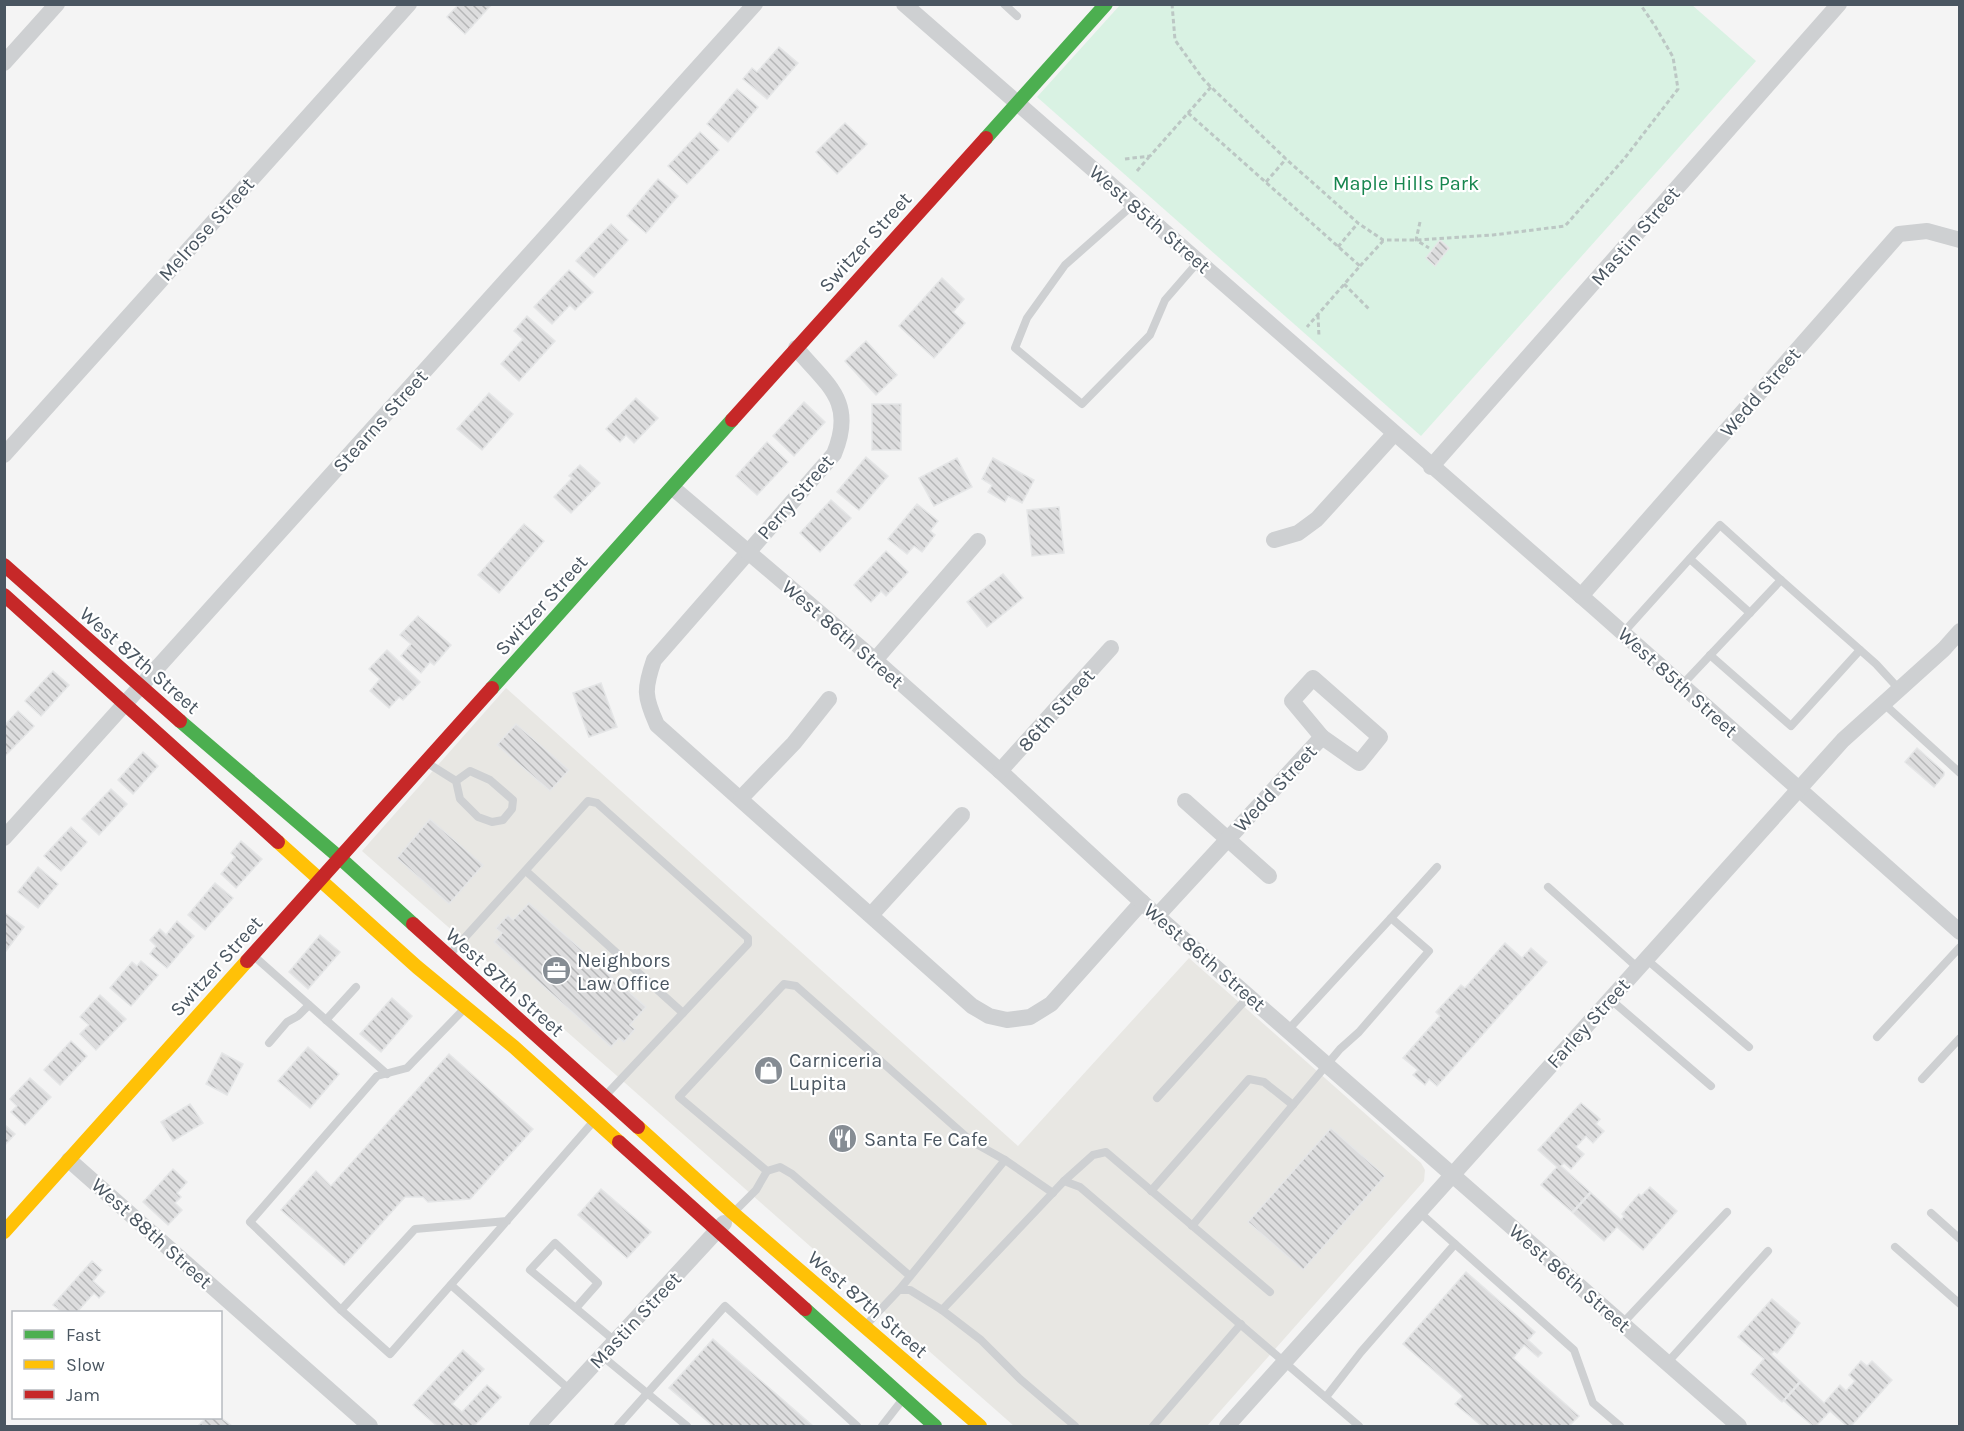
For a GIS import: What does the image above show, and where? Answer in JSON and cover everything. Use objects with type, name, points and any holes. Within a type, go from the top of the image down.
[{"type":"main road","name":"Switzer Street","points":[[4,1232],[1106,4]]},
{"type":"main road","name":"West 87th Street","points":[[4,565],[140,687],[340,858],[603,1098],[733,1213],[980,1426]]},
{"type":"main road","name":"West 87th Street","points":[[4,595],[320,880],[465,1008],[514,1047],[935,1426]]},
{"type":"street","points":[[4,63],[57,4]]},
{"type":"street","name":"Melrose Street","points":[[4,455],[409,4]]},
{"type":"street","name":"Stearns Street","points":[[4,838],[755,4]]},
{"type":"street","name":"West 85th Street","points":[[904,4],[1581,596],[1959,932]]},
{"type":"street","name":"Mastin Street","points":[[1431,467],[1839,4]]},
{"type":"street","name":"Wedd Street","points":[[1581,596],[1899,234],[1927,231],[1959,240]]},
{"type":"street","name":"Perry Street","points":[[796,348],[829,384],[838,399],[842,417],[841,436],[834,454],[654,660],[646,684],[647,704],[657,725],[972,1006],[989,1016],[1007,1020],[1030,1017],[1051,1004],[1142,902]]},
{"type":"street","points":[[1274,540],[1298,533],[1317,519],[1394,434]]},
{"type":"street","name":"West 86th Street","points":[[673,488],[875,660],[1142,902],[1739,1426]]},
{"type":"street","points":[[875,660],[978,541]]},
{"type":"street","name":"Farley Street","points":[[1227,1426],[1843,740],[1944,649],[1959,631]]},
{"type":"street","name":"86th Street","points":[[1000,771],[1112,648]]},
{"type":"street","name":"Wedd Street","points":[[1313,678],[1380,737],[1359,763],[1322,737],[1292,701],[1313,678]]},
{"type":"street","points":[[741,798],[794,743],[829,699]]},
{"type":"street","name":"Wedd Street","points":[[1158,916],[1322,737]]},
{"type":"street","name":"Wedd Street","points":[[1185,801],[1269,876]]},
{"type":"street","points":[[872,915],[962,815]]},
{"type":"street","name":"West 88th Street","points":[[69,1160],[370,1426]]},
{"type":"street","name":"Mastin Street","points":[[538,1426],[733,1213]]},
{"type":"lane","points":[[1004,4],[1017,16]]},
{"type":"lane","points":[[1134,204],[1065,265],[1027,318],[1015,348],[1082,405],[1150,335],[1165,300],[1198,262]]},
{"type":"lane","points":[[1623,633],[1720,525],[1860,650],[1899,689]]},
{"type":"lane","points":[[1690,559],[1750,613]]},
{"type":"lane","points":[[1682,685],[1781,580]]},
{"type":"lane","points":[[1710,655],[1791,726],[1860,650]]},
{"type":"lane","points":[[1883,703],[1959,773]]},
{"type":"lane","points":[[426,762],[456,781],[460,799],[478,817],[492,822],[502,820],[512,809],[513,800],[490,780],[470,771],[456,781]]},
{"type":"lane","points":[[448,957],[588,801],[597,803],[748,938],[748,944],[603,1098],[592,1117],[507,1221],[390,1354],[250,1222],[377,1077],[407,1068],[465,1008]]},
{"type":"lane","points":[[1288,1030],[1437,867]]},
{"type":"lane","points":[[526,871],[683,1013]]},
{"type":"lane","points":[[1548,887],[1749,1047]]},
{"type":"lane","points":[[1192,1226],[1340,1049],[1359,1032],[1429,951],[1391,918]]},
{"type":"lane","points":[[1877,1037],[1959,947]]},
{"type":"lane","points":[[252,955],[387,1074]]},
{"type":"lane","points":[[767,1171],[679,1097],[784,984],[796,986],[971,1141],[1005,1160],[1053,1192]]},
{"type":"lane","points":[[326,1020],[356,987]]},
{"type":"lane","points":[[1157,1098],[1249,996]]},
{"type":"lane","points":[[1610,999],[1711,1086]]},
{"type":"lane","points":[[269,1043],[287,1022],[298,1016],[309,1005]]},
{"type":"lane","points":[[1922,1079],[1959,1038]]},
{"type":"lane","points":[[1151,1191],[1249,1079],[1264,1082],[1293,1105]]},
{"type":"lane","points":[[942,1310],[1064,1181],[1093,1155],[1106,1152],[1270,1292]]},
{"type":"lane","points":[[865,1326],[899,1290],[1005,1160]]},
{"type":"lane","points":[[733,1213],[756,1190],[767,1171],[780,1167],[792,1174],[910,1276]]},
{"type":"lane","points":[[1064,1181],[1080,1187],[1359,1426]]},
{"type":"lane","points":[[1419,1212],[1574,1350],[1593,1403],[1620,1426]]},
{"type":"lane","points":[[1622,1324],[1727,1212]]},
{"type":"lane","points":[[1931,1213],[1959,1239]]},
{"type":"lane","points":[[341,1310],[415,1229],[507,1221]]},
{"type":"lane","points":[[576,1308],[598,1283],[555,1243],[530,1270],[615,1341]]},
{"type":"lane","points":[[1326,1397],[1361,1352],[1455,1244]]},
{"type":"lane","points":[[1895,1247],[1959,1304]]},
{"type":"lane","points":[[1667,1364],[1768,1251]]},
{"type":"lane","points":[[451,1285],[570,1390]]},
{"type":"lane","points":[[899,1290],[910,1290],[942,1310],[981,1340],[1020,1379],[1075,1426]]},
{"type":"lane","points":[[618,1426],[725,1306],[858,1426]]},
{"type":"lane","points":[[1153,1426],[1241,1324]]},
{"type":"lane","points":[[602,1356],[687,1426]]},
{"type":"lane","points":[[882,1426],[904,1398]]},
{"type":"path","points":[[1172,4],[1175,40],[1203,79],[1286,159],[1358,223],[1383,240],[1493,235],[1565,226],[1624,159],[1678,89],[1673,57],[1640,4]]},
{"type":"path","points":[[1137,171],[1211,87]]},
{"type":"path","points":[[1188,113],[1360,266]]},
{"type":"path","points":[[1125,159],[1150,156]]},
{"type":"path","points":[[1266,182],[1286,159]]},
{"type":"path","points":[[1416,240],[1420,222]]},
{"type":"path","points":[[1338,247],[1358,223]]},
{"type":"path","points":[[1307,327],[1383,240]]},
{"type":"path","points":[[1416,240],[1429,248]]},
{"type":"path","points":[[1344,284],[1369,309]]},
{"type":"path","points":[[1318,315],[1319,337]]},
{"type":"shaded area","points":[[506,688],[1018,1146],[1189,958],[1421,1163],[1425,1170],[1424,1181],[1207,1426],[1014,1426],[362,851]]},
{"type":"green space","name":"Maple Hills Park","points":[[1120,5],[1692,5],[1756,61],[1421,436],[1037,97]]},
{"type":"building","points":[[459,4],[492,4],[465,34],[447,17]]},
{"type":"building","points":[[779,47],[798,63],[767,99],[743,79],[752,68],[757,72]]},
{"type":"building","points":[[737,89],[758,107],[728,142],[707,124]]},
{"type":"building","points":[[845,123],[867,144],[837,174],[816,152]]},
{"type":"building","points":[[700,132],[719,150],[687,184],[668,166]]},
{"type":"building","points":[[658,179],[678,196],[646,233],[627,216]]},
{"type":"building","points":[[611,224],[628,240],[594,277],[576,261]]},
{"type":"building","points":[[1440,240],[1449,248],[1435,266],[1426,258]]},
{"type":"building","points":[[569,270],[593,292],[575,310],[570,305],[552,324],[534,307]]},
{"type":"building","points":[[942,278],[964,299],[953,312],[965,323],[934,358],[899,326]]},
{"type":"building","points":[[527,316],[555,341],[519,381],[501,364],[523,339],[514,331]]},
{"type":"building","points":[[866,341],[897,375],[876,395],[845,361]]},
{"type":"building","points":[[489,393],[513,414],[482,450],[457,429]]},
{"type":"building","points":[[636,398],[658,418],[634,443],[626,435],[620,442],[606,429]]},
{"type":"building","points":[[804,402],[825,422],[794,456],[773,436]]},
{"type":"building","points":[[872,404],[901,404],[901,450],[872,450]]},
{"type":"building","points":[[767,442],[788,462],[757,495],[736,476]]},
{"type":"building","points":[[866,457],[888,476],[859,510],[837,492]]},
{"type":"building","points":[[957,458],[972,487],[934,506],[919,478]]},
{"type":"building","points":[[993,458],[1034,480],[1022,503],[1008,496],[1005,502],[988,492],[992,485],[982,479]]},
{"type":"building","points":[[580,465],[600,483],[571,513],[554,497],[572,478],[569,476]]},
{"type":"building","points":[[831,500],[851,518],[820,552],[800,533]]},
{"type":"building","points":[[917,504],[938,521],[930,531],[935,535],[922,552],[914,546],[907,554],[888,539]]},
{"type":"building","points":[[1059,507],[1064,553],[1032,556],[1027,510]]},
{"type":"building","points":[[524,524],[544,541],[499,593],[478,575]]},
{"type":"building","points":[[886,551],[908,572],[886,596],[881,591],[871,602],[854,585]]},
{"type":"building","points":[[1003,574],[1023,598],[987,627],[967,602]]},
{"type":"building","points":[[418,616],[451,645],[434,665],[430,662],[421,673],[401,656],[411,644],[400,635]]},
{"type":"building","points":[[387,650],[420,682],[403,700],[399,697],[389,708],[370,691],[380,679],[369,669]]},
{"type":"building","points":[[53,671],[69,685],[41,716],[25,701]]},
{"type":"building","points":[[601,683],[617,727],[589,737],[573,693]]},
{"type":"building","points":[[18,711],[34,726],[6,755],[4,753],[4,726]]},
{"type":"building","points":[[516,724],[569,770],[550,791],[497,745]]},
{"type":"building","points":[[1917,748],[1944,772],[1934,787],[1905,762]]},
{"type":"building","points":[[143,752],[158,766],[133,794],[118,780]]},
{"type":"building","points":[[111,789],[127,804],[99,835],[82,819]]},
{"type":"building","points":[[430,819],[483,865],[449,904],[397,858]]},
{"type":"building","points":[[71,827],[87,842],[61,871],[44,856]]},
{"type":"building","points":[[241,841],[262,859],[236,888],[221,874],[235,857],[231,853]]},
{"type":"building","points":[[38,867],[58,884],[38,908],[18,892]]},
{"type":"building","points":[[215,883],[233,898],[205,930],[188,915]]},
{"type":"building","points":[[529,903],[646,1007],[630,1025],[635,1029],[624,1042],[619,1038],[611,1047],[494,942],[502,933],[496,928],[508,915],[513,920]]},
{"type":"building","points":[[4,912],[24,927],[6,951],[4,951]]},
{"type":"building","points":[[177,921],[194,936],[167,968],[150,954],[156,946],[150,940],[160,929],[166,935]]},
{"type":"building","points":[[320,935],[340,952],[308,989],[289,972]]},
{"type":"building","points":[[1505,943],[1522,958],[1531,948],[1547,962],[1437,1086],[1429,1079],[1425,1085],[1413,1075],[1418,1070],[1403,1058],[1440,1016],[1436,1012],[1461,985],[1465,988]]},
{"type":"building","points":[[141,961],[158,975],[131,1006],[110,988],[132,962],[137,966]]},
{"type":"building","points":[[100,995],[126,1019],[96,1050],[80,1034],[89,1025],[80,1017]]},
{"type":"building","points":[[392,998],[412,1016],[381,1052],[360,1034]]},
{"type":"building","points":[[71,1041],[87,1056],[60,1085],[44,1070]]},
{"type":"building","points":[[308,1047],[339,1074],[310,1108],[278,1081]]},
{"type":"building","points":[[222,1053],[243,1064],[227,1095],[206,1084]]},
{"type":"building","points":[[449,1054],[533,1129],[470,1199],[428,1202],[423,1197],[405,1197],[344,1265],[281,1210],[316,1171],[331,1186]]},
{"type":"building","points":[[30,1078],[51,1097],[25,1125],[11,1112],[17,1106],[10,1099]]},
{"type":"building","points":[[1581,1103],[1600,1119],[1596,1124],[1604,1131],[1593,1143],[1586,1136],[1576,1147],[1584,1154],[1571,1169],[1564,1163],[1561,1166],[1590,1192],[1572,1212],[1541,1185],[1557,1167],[1538,1150]]},
{"type":"building","points":[[190,1104],[203,1123],[173,1141],[161,1122]]},
{"type":"building","points":[[4,1124],[15,1134],[4,1146]]},
{"type":"building","points":[[1331,1128],[1385,1176],[1303,1270],[1248,1222]]},
{"type":"building","points":[[173,1169],[187,1182],[177,1193],[181,1197],[175,1203],[182,1210],[168,1225],[143,1202]]},
{"type":"building","points":[[1650,1187],[1677,1211],[1643,1250],[1617,1227],[1604,1241],[1573,1213],[1591,1193],[1621,1220],[1624,1216],[1622,1214],[1639,1194],[1641,1196]]},
{"type":"building","points":[[601,1189],[651,1232],[627,1258],[578,1215]]},
{"type":"building","points":[[92,1261],[102,1270],[93,1281],[105,1292],[99,1298],[94,1293],[78,1311],[61,1311],[53,1305]]},
{"type":"building","points":[[1466,1272],[1535,1332],[1528,1340],[1542,1353],[1538,1357],[1524,1345],[1513,1358],[1579,1416],[1569,1426],[1482,1426],[1455,1404],[1463,1396],[1403,1344]]},
{"type":"building","points":[[1772,1299],[1800,1323],[1777,1353],[1774,1351],[1771,1354],[1800,1381],[1782,1402],[1751,1374],[1764,1359],[1738,1337]]},
{"type":"building","points":[[713,1339],[813,1426],[713,1426],[669,1388]]},
{"type":"building","points":[[463,1350],[484,1369],[452,1404],[462,1412],[487,1385],[501,1397],[474,1426],[437,1426],[413,1405]]},
{"type":"building","points":[[1861,1361],[1867,1366],[1872,1361],[1892,1380],[1851,1426],[1847,1426],[1830,1411],[1816,1426],[1813,1426],[1784,1401],[1801,1382],[1824,1403],[1840,1385],[1846,1391],[1855,1381],[1849,1375]]},
{"type":"building","points":[[222,1418],[232,1426],[198,1426],[205,1419]]},
{"type":"traffic: fast","points":[[986,138],[1106,4]]},
{"type":"traffic: fast","points":[[492,688],[732,420]]},
{"type":"traffic: fast","points":[[180,721],[340,858],[413,924]]},
{"type":"traffic: fast","points":[[805,1309],[935,1426]]},
{"type":"traffic: slow","points":[[278,842],[417,967],[514,1047],[619,1142]]},
{"type":"traffic: slow","points":[[4,1232],[247,961]]},
{"type":"traffic: slow","points":[[638,1127],[733,1213],[980,1426]]},
{"type":"traffic: jam","points":[[732,420],[986,138]]},
{"type":"traffic: jam","points":[[4,565],[180,721]]},
{"type":"traffic: jam","points":[[4,595],[278,842]]},
{"type":"traffic: jam","points":[[247,961],[492,688]]},
{"type":"traffic: jam","points":[[413,924],[638,1127]]},
{"type":"traffic: jam","points":[[619,1142],[805,1309]]},
{"type":"place","name":"Neighbors Law Office","points":[[556,971]]},
{"type":"place","name":"Carniceria Lupita","points":[[768,1071]]},
{"type":"place","name":"Santa Fe Cafe","points":[[843,1139]]}]
